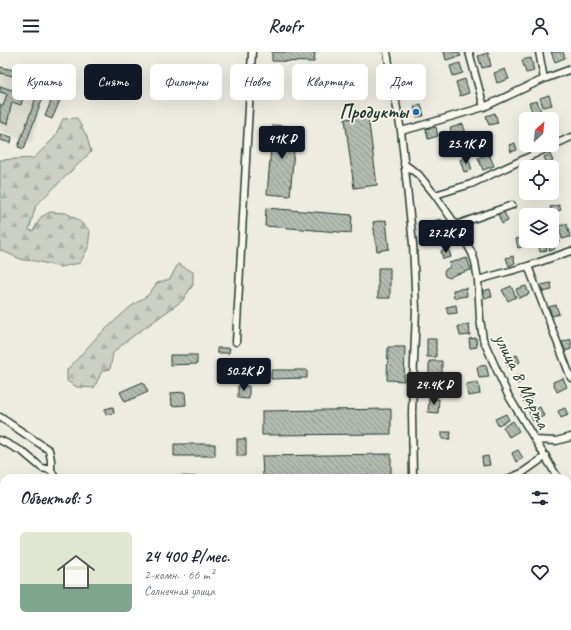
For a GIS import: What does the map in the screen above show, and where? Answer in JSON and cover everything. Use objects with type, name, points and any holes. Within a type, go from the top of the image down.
[{"type":"street","points":[[236,342],[252,52]]},
{"type":"street","points":[[387,52],[401,131],[413,244],[416,310],[412,412],[413,474]]},
{"type":"street","points":[[469,52],[484,107]]},
{"type":"street","points":[[539,52],[544,79]]},
{"type":"street","points":[[401,131],[484,107],[544,79],[571,69]]},
{"type":"street","points":[[435,195],[471,184],[571,137]]},
{"type":"street","name":"улица 8 Марта","points":[[404,164],[419,175],[435,195],[456,225],[472,253],[478,280],[480,319],[483,339],[508,395],[556,474]]},
{"type":"street","points":[[456,225],[512,205]]},
{"type":"street","points":[[478,280],[528,266],[571,251]]},
{"type":"street","points":[[528,266],[571,378]]},
{"type":"street","points":[[0,417],[49,450],[51,470],[53,474]]},
{"type":"street","points":[[534,440],[556,441],[571,437]]},
{"type":"street","points":[[0,440],[23,452],[42,468],[51,470]]},
{"type":"street","name":"улица 8 Марта","points":[[518,474],[546,456]]},
{"type":"shaded area","points":[[0,66],[12,68],[12,100],[42,100],[32,143],[0,130]]},
{"type":"green space","points":[[77,118],[87,137],[91,152],[36,205],[29,230],[33,231],[41,217],[50,212],[66,213],[77,219],[90,231],[88,248],[80,263],[60,267],[36,261],[23,260],[0,250],[0,160],[34,158],[54,138],[63,119]]},
{"type":"green space","points":[[178,264],[193,272],[193,285],[182,301],[125,342],[113,353],[110,369],[102,371],[94,388],[77,387],[67,381],[67,370],[96,338],[130,307],[148,295],[157,283],[170,279]]},
{"type":"building","points":[[272,52],[315,52],[314,62],[272,61]]},
{"type":"building","points":[[444,52],[459,52],[461,56],[446,60]]},
{"type":"building","points":[[551,52],[563,52],[565,58],[555,62]]},
{"type":"building","points":[[488,53],[491,66],[482,68],[478,56]]},
{"type":"building","points":[[531,58],[534,71],[526,73],[522,60]]},
{"type":"building","points":[[460,63],[463,73],[453,76],[450,66]]},
{"type":"building","points":[[0,67],[12,70],[12,76],[0,73]]},
{"type":"building","points":[[505,69],[509,79],[497,83],[494,73]]},
{"type":"building","points":[[465,79],[469,93],[460,96],[456,82]]},
{"type":"building","points":[[0,86],[12,90],[12,100],[22,100],[21,105],[12,102],[7,124],[0,122],[0,105],[3,106],[7,94],[0,92]]},
{"type":"building","points":[[549,95],[552,105],[543,107],[540,98]]},
{"type":"building","points":[[35,100],[42,100],[24,149],[18,147]]},
{"type":"building","points":[[52,100],[60,100],[52,119],[45,116]]},
{"type":"building","points":[[537,101],[541,111],[532,112],[529,103]]},
{"type":"building","points":[[421,104],[424,116],[417,117],[414,106]]},
{"type":"building","points":[[495,113],[498,123],[489,125],[486,116]]},
{"type":"building","points":[[368,116],[377,185],[354,188],[345,119]]},
{"type":"building","points":[[463,124],[467,137],[455,141],[450,128]]},
{"type":"building","points":[[273,125],[296,127],[290,196],[267,194]]},
{"type":"building","points":[[436,127],[438,136],[428,139],[426,129]]},
{"type":"building","points":[[0,134],[12,137],[11,143],[0,140]]},
{"type":"building","points":[[467,143],[469,150],[450,156],[448,149]]},
{"type":"building","points":[[515,143],[517,150],[511,152],[509,145]]},
{"type":"building","points":[[489,154],[494,166],[483,170],[478,158]]},
{"type":"building","points":[[550,154],[553,160],[545,160],[544,157]]},
{"type":"building","points":[[468,157],[472,170],[464,172],[460,160]]},
{"type":"building","points":[[559,205],[561,210],[559,211],[559,208],[550,207]]},
{"type":"building","points":[[266,208],[352,215],[351,233],[265,226]]},
{"type":"building","points":[[504,212],[508,221],[502,224],[498,214]]},
{"type":"building","points":[[441,219],[443,230],[437,232],[434,221]]},
{"type":"building","points":[[386,220],[389,249],[377,251],[373,222]]},
{"type":"building","points":[[567,224],[570,237],[562,239],[559,226]]},
{"type":"building","points":[[451,230],[454,239],[446,241],[443,232]]},
{"type":"building","points":[[519,238],[518,248],[516,239]]},
{"type":"building","points":[[539,248],[547,248],[547,250],[540,252]]},
{"type":"building","points":[[549,248],[555,248],[555,249],[550,251]]},
{"type":"building","points":[[449,250],[451,257],[443,259],[441,251]]},
{"type":"building","points":[[513,256],[515,263],[509,266],[506,258]]},
{"type":"building","points":[[467,258],[471,270],[454,275],[450,278],[445,276],[445,270],[450,267],[449,263]]},
{"type":"building","points":[[378,268],[390,268],[390,298],[378,298]]},
{"type":"building","points":[[551,283],[552,290],[543,292],[541,285]]},
{"type":"building","points":[[511,286],[516,297],[508,301],[502,290]]},
{"type":"building","points":[[526,286],[529,294],[519,298],[516,289]]},
{"type":"building","points":[[466,288],[467,296],[454,298],[453,290]]},
{"type":"building","points":[[490,289],[492,297],[485,298],[483,291]]},
{"type":"building","points":[[456,305],[457,313],[448,314],[446,307]]},
{"type":"building","points":[[556,305],[559,314],[552,316],[549,307]]},
{"type":"building","points":[[469,324],[470,335],[460,336],[458,326]]},
{"type":"building","points":[[476,338],[477,347],[470,348],[469,339]]},
{"type":"building","points":[[427,339],[436,339],[436,357],[427,357]]},
{"type":"building","points":[[571,339],[571,349],[565,351],[562,342]]},
{"type":"building","points":[[388,347],[405,347],[404,381],[387,380]]},
{"type":"building","points":[[217,348],[230,348],[229,353],[217,353]]},
{"type":"building","points":[[170,355],[197,355],[197,364],[170,365]]},
{"type":"building","points":[[517,355],[520,362],[508,367],[505,359]]},
{"type":"building","points":[[429,361],[442,361],[442,374],[429,374]]},
{"type":"building","points":[[486,365],[489,377],[479,378],[477,367]]},
{"type":"building","points":[[271,370],[307,370],[307,378],[271,379]]},
{"type":"building","points":[[521,374],[524,381],[517,384],[514,377]]},
{"type":"building","points":[[563,378],[567,387],[557,392],[553,382]]},
{"type":"building","points":[[143,382],[148,392],[125,402],[120,392]]},
{"type":"building","points":[[478,382],[480,394],[468,396],[466,384]]},
{"type":"building","points":[[238,386],[249,386],[249,399],[238,398]]},
{"type":"building","points":[[185,392],[186,405],[172,406],[171,393]]},
{"type":"building","points":[[528,393],[531,399],[524,402],[521,396]]},
{"type":"building","points":[[429,399],[439,399],[438,413],[428,412]]},
{"type":"building","points":[[113,407],[114,413],[106,415],[105,409]]},
{"type":"building","points":[[540,407],[544,416],[533,421],[529,412]]},
{"type":"building","points":[[565,408],[568,415],[561,418],[558,411]]},
{"type":"building","points":[[391,409],[391,434],[262,435],[262,411]]},
{"type":"building","points":[[506,414],[509,420],[498,425],[495,419]]},
{"type":"building","points":[[513,421],[519,431],[509,437],[503,427]]},
{"type":"building","points":[[442,432],[451,432],[450,439],[442,439]]},
{"type":"building","points":[[237,439],[246,439],[246,456],[237,456]]},
{"type":"building","points":[[174,444],[215,444],[215,456],[174,456]]},
{"type":"building","points":[[518,450],[523,458],[516,462],[512,453]]},
{"type":"building","points":[[391,454],[391,474],[263,474],[262,456]]},
{"type":"building","points":[[488,456],[490,465],[483,466],[482,457]]},
{"type":"place","name":"Продукты","points":[[416,112]]}]
